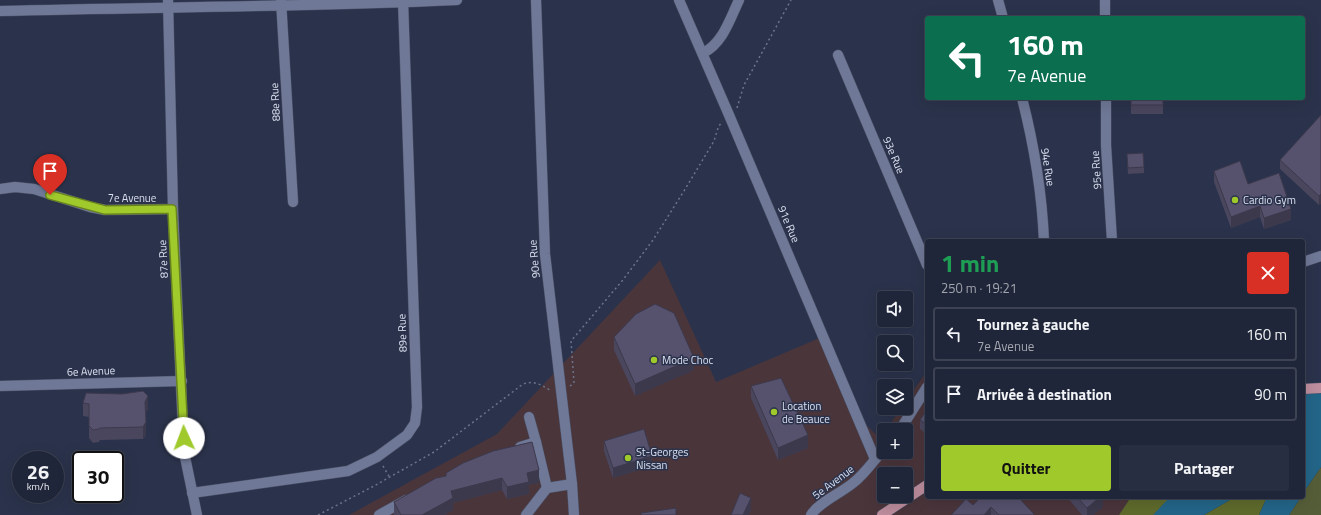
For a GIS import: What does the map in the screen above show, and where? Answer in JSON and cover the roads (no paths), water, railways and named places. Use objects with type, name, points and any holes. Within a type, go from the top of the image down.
[{"type":"main road","points":[[1305,389],[1321,388]]},
{"type":"main road","points":[[882,515],[925,486]]},
{"type":"street","points":[[0,11],[50,5],[457,0]]},
{"type":"street","name":"90e Rue","points":[[536,0],[545,254],[572,484],[574,515]]},
{"type":"street","name":"91e Rue","points":[[679,0],[703,53],[875,459]]},
{"type":"street","points":[[703,53],[710,50],[727,27],[739,0]]},
{"type":"street","points":[[998,0],[1002,16]]},
{"type":"street","points":[[1105,0],[1105,16]]},
{"type":"street","name":"89e Rue","points":[[192,493],[348,471],[377,457],[407,435],[415,423],[416,407],[403,1]]},
{"type":"street","name":"88e Rue","points":[[281,2],[293,202]]},
{"type":"street","name":"87e Rue","points":[[168,3],[172,209],[182,380],[184,452],[197,515]]},
{"type":"street","name":"93e Rue","points":[[838,55],[925,260]]},
{"type":"street","name":"94e Rue","points":[[1022,100],[1030,130],[1043,208],[1044,239]]},
{"type":"street","name":"95e Rue","points":[[1106,100],[1106,145],[1112,239]]},
{"type":"street","name":"7e Avenue","points":[[0,189],[15,187],[34,189],[76,203],[105,210],[172,209]]},
{"type":"street","points":[[1305,261],[1321,256]]},
{"type":"street","name":"6e Avenue","points":[[0,386],[182,380]]},
{"type":"street","points":[[904,423],[925,390]]},
{"type":"street","points":[[529,417],[547,488]]},
{"type":"street","points":[[509,451],[536,442]]},
{"type":"street","name":"5e Avenue","points":[[811,515],[819,505],[853,484],[867,471],[875,459]]},
{"type":"street","points":[[526,515],[547,488],[572,484]]},
{"type":"street","points":[[379,515],[413,496]]},
{"type":"water","points":[[1321,384],[1321,467],[1305,490],[1305,396]]},
{"type":"water","points":[[1168,499],[1232,499],[1204,515],[1153,515]]},
{"type":"water","points":[[1266,499],[1300,499],[1289,515],[1259,515]]},
{"type":"place","name":"Cardio Gym","points":[[1235,200]]},
{"type":"place","name":"Mode Choc","points":[[654,360]]},
{"type":"place","name":"Location de Beauce","points":[[774,412]]},
{"type":"place","name":"St-Georges Nissan","points":[[628,458]]}]
